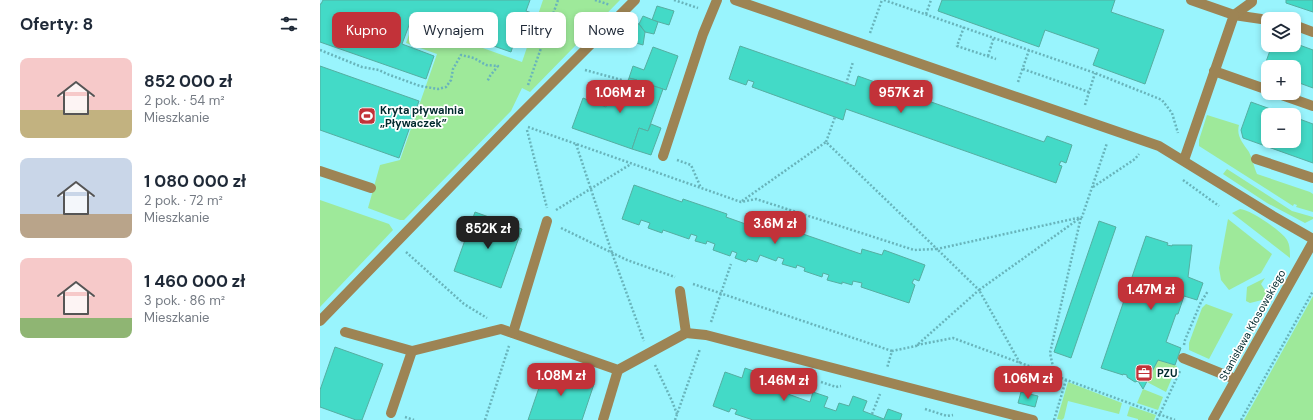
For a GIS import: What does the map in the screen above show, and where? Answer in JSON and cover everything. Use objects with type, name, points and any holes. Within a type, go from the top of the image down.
[{"type":"street","points":[[320,321],[395,242],[635,0]]},
{"type":"street","points":[[663,156],[717,0]]},
{"type":"street","points":[[735,0],[1159,146],[1313,240]]},
{"type":"street","points":[[1184,160],[1234,15],[1252,2],[1252,0]]},
{"type":"street","points":[[1195,1],[1234,15],[1261,19]]},
{"type":"street","points":[[1301,28],[1313,32]]},
{"type":"street","points":[[1214,71],[1261,88]]},
{"type":"street","points":[[1296,100],[1313,106]]},
{"type":"street","points":[[1256,159],[1313,178]]},
{"type":"street","points":[[320,171],[371,188]]},
{"type":"street","points":[[513,333],[548,218]]},
{"type":"street","name":"Stanisława Kłosowskiego","points":[[1212,420],[1313,240]]},
{"type":"street","points":[[680,291],[686,333]]},
{"type":"street","points":[[346,332],[412,351],[501,329],[618,370]]},
{"type":"street","points":[[603,420],[618,370],[686,333],[706,335],[1033,420]]},
{"type":"street","points":[[391,413],[412,351]]},
{"type":"street","points":[[1183,358],[1235,379]]},
{"type":"path","points":[[527,88],[558,0]]},
{"type":"path","points":[[674,0],[700,9]]},
{"type":"path","points":[[869,35],[883,0],[1095,73],[1162,100],[1172,113],[1178,135]]},
{"type":"path","points":[[926,14],[931,0]]},
{"type":"path","points":[[964,27],[957,46],[996,59]]},
{"type":"path","points":[[988,56],[994,38]]},
{"type":"path","points":[[320,50],[362,67],[379,70],[420,86],[438,89],[446,87],[449,84],[453,69],[461,55],[474,58],[486,64],[498,66],[487,82]]},
{"type":"path","points":[[1017,86],[1029,50]]},
{"type":"path","points":[[846,84],[853,62]]},
{"type":"path","points":[[570,66],[622,80]]},
{"type":"path","points":[[1023,69],[1089,92]]},
{"type":"path","points":[[1084,109],[1095,73]]},
{"type":"path","points":[[741,202],[826,142],[835,117]]},
{"type":"path","points":[[677,278],[627,260],[548,218],[526,126],[741,202],[756,200],[914,250],[937,249],[1082,217]]},
{"type":"path","points":[[826,142],[979,290],[1020,363]]},
{"type":"path","points":[[1055,376],[1050,353],[1082,217],[1107,142]]},
{"type":"path","points":[[576,144],[612,253],[646,347],[672,401],[677,417]]},
{"type":"path","points":[[1092,187],[1135,159],[1139,154]]},
{"type":"path","points":[[663,156],[691,165],[701,188]]},
{"type":"path","points":[[548,218],[590,188],[631,164]]},
{"type":"path","points":[[1178,176],[1219,206]]},
{"type":"path","points":[[916,346],[979,290],[1082,217]]},
{"type":"path","points":[[395,242],[464,304],[496,323],[501,329]]},
{"type":"path","points":[[692,284],[892,351],[953,338],[1176,420]]},
{"type":"path","points":[[1241,420],[1313,291]]},
{"type":"path","points":[[485,420],[513,333]]},
{"type":"path","points":[[872,414],[884,381],[892,351]]},
{"type":"path","points":[[1054,420],[1066,380]]},
{"type":"green space","points":[[543,0],[620,0],[608,12],[574,12],[574,47],[530,92],[522,88],[511,111],[404,220],[400,220],[368,208],[380,165],[400,160],[437,54],[420,48],[483,48],[522,62],[527,48],[566,48],[566,12],[539,12]]},
{"type":"green space","points":[[409,34],[409,44],[406,43]]},
{"type":"green space","points":[[1207,115],[1239,125],[1239,136],[1249,152],[1257,174],[1313,194],[1313,212],[1296,207],[1297,205],[1294,204],[1293,206],[1199,146],[1199,140]]},
{"type":"green space","points":[[1227,169],[1292,211],[1313,217],[1313,219],[1305,223],[1267,203],[1223,174]]},
{"type":"green space","points":[[320,200],[389,224],[393,230],[320,307]]},
{"type":"green space","points":[[1240,209],[1258,216],[1279,231],[1289,244],[1290,258],[1232,213]]},
{"type":"green space","points":[[1228,219],[1272,254],[1261,273],[1229,290],[1221,280],[1219,268]]},
{"type":"green space","points":[[1265,278],[1261,284],[1270,298],[1250,303],[1246,301],[1247,287]]},
{"type":"green space","points":[[1313,296],[1313,420],[1244,420]]},
{"type":"green space","points":[[1206,304],[1233,314],[1209,359],[1189,350],[1189,343],[1202,308]]},
{"type":"green space","points":[[1158,360],[1177,366],[1166,392],[1147,382]]},
{"type":"green space","points":[[1068,382],[1122,403],[1119,414],[1068,401],[1064,418],[1062,420],[1057,419]]},
{"type":"green space","points":[[1143,389],[1163,397],[1158,410],[1137,403]]},
{"type":"green space","points":[[1130,406],[1156,415],[1154,420],[1138,420],[1127,416]]},
{"type":"building","points":[[323,0],[530,0],[526,11],[529,12],[506,12],[506,48],[512,48],[511,52],[498,48],[498,12],[409,12],[409,25],[402,44],[409,48],[434,56],[426,79],[337,48],[401,48],[401,12],[332,12],[332,46],[320,42],[321,4]]},
{"type":"building","points":[[942,0],[1115,0],[1111,12],[1164,30],[1145,84],[1093,65],[1099,49],[1045,30],[1039,47],[938,11]]},
{"type":"building","points":[[1286,0],[1313,0],[1313,12],[1286,3]]},
{"type":"building","points":[[657,6],[674,11],[669,25],[652,20]]},
{"type":"building","points":[[643,16],[658,22],[654,34],[645,32],[639,24]]},
{"type":"building","points":[[638,24],[645,32],[643,45],[638,44]]},
{"type":"building","points":[[740,46],[855,86],[858,76],[1044,142],[1047,136],[1072,145],[1066,163],[1061,161],[1059,165],[1062,166],[1056,183],[846,109],[843,120],[752,87],[754,82],[748,80],[746,85],[729,79]]},
{"type":"building","points":[[1301,46],[1313,50],[1313,88],[1301,84],[1301,60],[1267,60],[1269,52],[1301,52]]},
{"type":"building","points":[[653,47],[678,56],[666,90],[641,82],[639,88],[635,86],[637,80],[629,78],[633,66],[644,70]]},
{"type":"building","name":"Kryta pływalnia „Pływaczek”","points":[[320,66],[419,101],[399,158],[320,130]]},
{"type":"building","points":[[629,78],[637,80],[635,86],[639,88],[641,82],[663,89],[648,131],[639,128],[632,149],[572,128],[583,98],[606,107],[614,84],[625,88]]},
{"type":"building","points":[[1251,102],[1268,108],[1261,108],[1261,144],[1243,138],[1241,130]]},
{"type":"building","points":[[1301,120],[1313,124],[1313,163],[1271,148],[1301,148]]},
{"type":"building","points":[[651,124],[661,128],[651,155],[632,149],[639,128],[648,131]]},
{"type":"building","points":[[634,185],[682,202],[683,199],[727,214],[726,217],[768,232],[771,223],[861,254],[862,249],[882,255],[884,250],[925,265],[919,281],[914,279],[912,283],[915,285],[909,303],[861,287],[862,283],[853,281],[852,285],[827,280],[829,275],[823,273],[822,277],[804,271],[805,268],[797,265],[796,268],[782,264],[784,259],[778,257],[776,261],[760,255],[757,262],[748,259],[746,262],[735,258],[737,253],[732,251],[730,256],[713,250],[715,244],[707,241],[706,244],[695,241],[697,236],[691,234],[689,239],[663,230],[662,233],[648,228],[650,223],[641,220],[639,225],[622,219]]},
{"type":"building","points":[[475,212],[522,229],[501,288],[454,271]]},
{"type":"building","points":[[1099,221],[1116,227],[1071,358],[1054,352]]},
{"type":"building","points":[[1146,236],[1168,243],[1167,245],[1172,246],[1192,245],[1188,277],[1203,283],[1197,300],[1184,296],[1166,342],[1181,348],[1175,365],[1158,360],[1143,389],[1138,381],[1135,382],[1127,377],[1127,375],[1101,368]]},
{"type":"building","points":[[335,347],[383,364],[362,420],[356,420],[320,407],[320,390]]},
{"type":"building","points":[[546,367],[594,384],[582,420],[528,420]]},
{"type":"building","points":[[745,368],[759,373],[756,383],[774,389],[778,379],[792,384],[788,394],[810,402],[813,392],[828,397],[824,407],[836,411],[839,403],[849,406],[853,396],[867,401],[863,411],[884,419],[888,409],[902,414],[900,420],[753,420],[735,414],[737,410],[731,408],[729,412],[713,406],[725,372],[742,378]]},
{"type":"building","points":[[1021,392],[1038,396],[1035,407],[1018,403]]},
{"type":"place","name":"Kryta pływalnia „Pływaczek”","points":[[367,116]]},
{"type":"place","name":"PZU","points":[[1144,373]]}]
